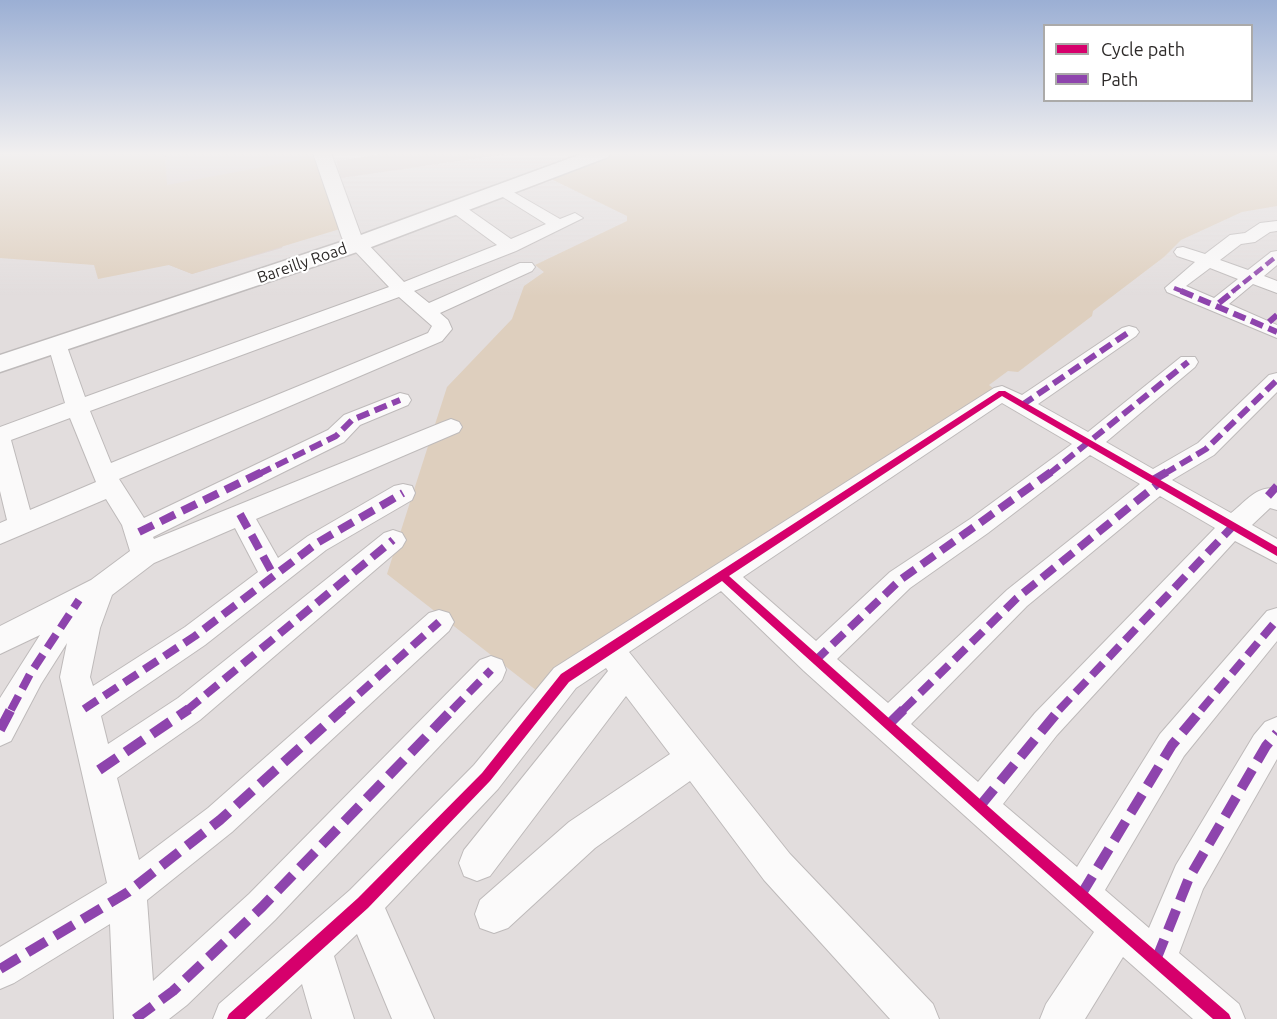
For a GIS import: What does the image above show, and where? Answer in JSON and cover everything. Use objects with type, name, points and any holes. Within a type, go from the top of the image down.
[{"type":"highway","name":"Bareilly Road","points":[[355,241],[458,201]]},
{"type":"highway","name":"Bareilly Road","points":[[0,364],[56,339],[479,201]]},
{"type":"highway","name":"Bareilly Road","points":[[0,351],[56,339]]},
{"type":"main road","points":[[340,201],[355,241]]},
{"type":"street","points":[[0,435],[330,318],[567,222],[523,201]]},
{"type":"street","points":[[458,209],[510,247]]},
{"type":"street","points":[[1274,323],[1176,286],[1230,246],[1236,239],[1249,238],[1266,227],[1277,226]]},
{"type":"street","points":[[0,441],[10,530],[108,481],[435,338],[442,329],[441,324],[401,289],[355,241]]},
{"type":"street","points":[[1183,252],[1277,288]]},
{"type":"street","points":[[1219,303],[1277,256]]},
{"type":"street","points":[[428,311],[526,267]]},
{"type":"street","points":[[1022,405],[1129,332]]},
{"type":"street","points":[[56,339],[76,407],[108,481],[142,544]]},
{"type":"street","points":[[815,661],[900,579],[979,526],[1090,443],[1188,362]]},
{"type":"street","points":[[888,725],[1017,598],[1156,482],[1206,449],[1277,380]]},
{"type":"street","points":[[477,862],[617,661],[723,576],[1002,393],[1277,552]]},
{"type":"street","points":[[0,730],[30,674],[90,594],[142,544],[336,436],[352,420],[400,400]]},
{"type":"street","points":[[142,544],[240,514],[451,427]]},
{"type":"street","points":[[84,708],[195,636],[317,543],[403,493]]},
{"type":"street","points":[[980,806],[1046,724],[1233,526],[1274,494]]},
{"type":"street","points":[[240,514],[274,576]]},
{"type":"street","points":[[99,770],[189,709],[393,540]]},
{"type":"street","points":[[723,576],[815,661],[1224,1019]]},
{"type":"street","points":[[0,641],[90,594]]},
{"type":"street","points":[[90,594],[75,677],[128,892],[135,1019]]},
{"type":"street","points":[[1081,895],[1173,745],[1277,620]]},
{"type":"street","points":[[0,969],[128,892],[220,820],[438,622]]},
{"type":"street","points":[[617,661],[777,867],[918,1019]]},
{"type":"street","points":[[250,1012],[312,949],[363,903],[486,777],[565,678],[617,661]]},
{"type":"street","points":[[135,1019],[173,991],[262,907],[491,670]]},
{"type":"street","points":[[1156,960],[1189,878],[1266,746],[1277,733]]},
{"type":"street","points":[[494,914],[582,835],[694,758]]},
{"type":"street","points":[[363,903],[413,1019]]},
{"type":"street","points":[[1061,1019],[1119,928]]},
{"type":"street","points":[[312,949],[333,1019]]},
{"type":"shaded area","points":[[0,201],[331,201],[340,229],[192,274],[169,265],[98,279],[94,265],[0,258]]},
{"type":"shaded area","points":[[167,201],[299,201],[282,248],[192,274],[169,265]]},
{"type":"shaded area","points":[[595,201],[1277,201],[1277,206],[1242,212],[1181,240],[1164,257],[1093,311],[1092,316],[1018,372],[1008,371],[989,385],[994,389],[541,694],[387,574],[447,387],[512,319],[524,286],[544,272],[535,265],[627,221],[627,216]]},
{"type":"marked path","points":[[1219,303],[1277,256]]},
{"type":"marked path","points":[[1174,288],[1277,332]]},
{"type":"marked path","points":[[1269,322],[1277,315]]},
{"type":"marked path","points":[[1022,405],[1129,332]]},
{"type":"marked path","points":[[815,661],[900,580],[979,526],[1090,443],[1188,362]]},
{"type":"marked path","points":[[1153,480],[1206,449],[1277,380]]},
{"type":"marked path","points":[[139,532],[336,436],[352,420],[400,400]]},
{"type":"marked path","points":[[888,725],[1017,598],[1159,483]]},
{"type":"marked path","points":[[1268,496],[1277,486]]},
{"type":"marked path","points":[[84,709],[195,636],[317,543],[403,493]]},
{"type":"marked path","points":[[240,514],[274,576]]},
{"type":"marked path","points":[[980,806],[1046,724],[1233,526]]},
{"type":"marked path","points":[[99,770],[189,709],[393,540]]},
{"type":"marked path","points":[[0,730],[30,674],[79,600]]},
{"type":"marked path","points":[[1081,895],[1172,745],[1277,620]]},
{"type":"marked path","points":[[0,969],[128,892],[220,820],[439,622]]},
{"type":"marked path","points":[[135,1019],[173,991],[262,907],[491,670]]},
{"type":"marked path","points":[[1156,960],[1189,878],[1266,746],[1277,733]]},
{"type":"cycle path","points":[[234,1019],[363,903],[486,777],[565,678],[1002,393],[1277,552]]},
{"type":"cycle path","points":[[723,576],[1004,828],[1224,1019]]}]
